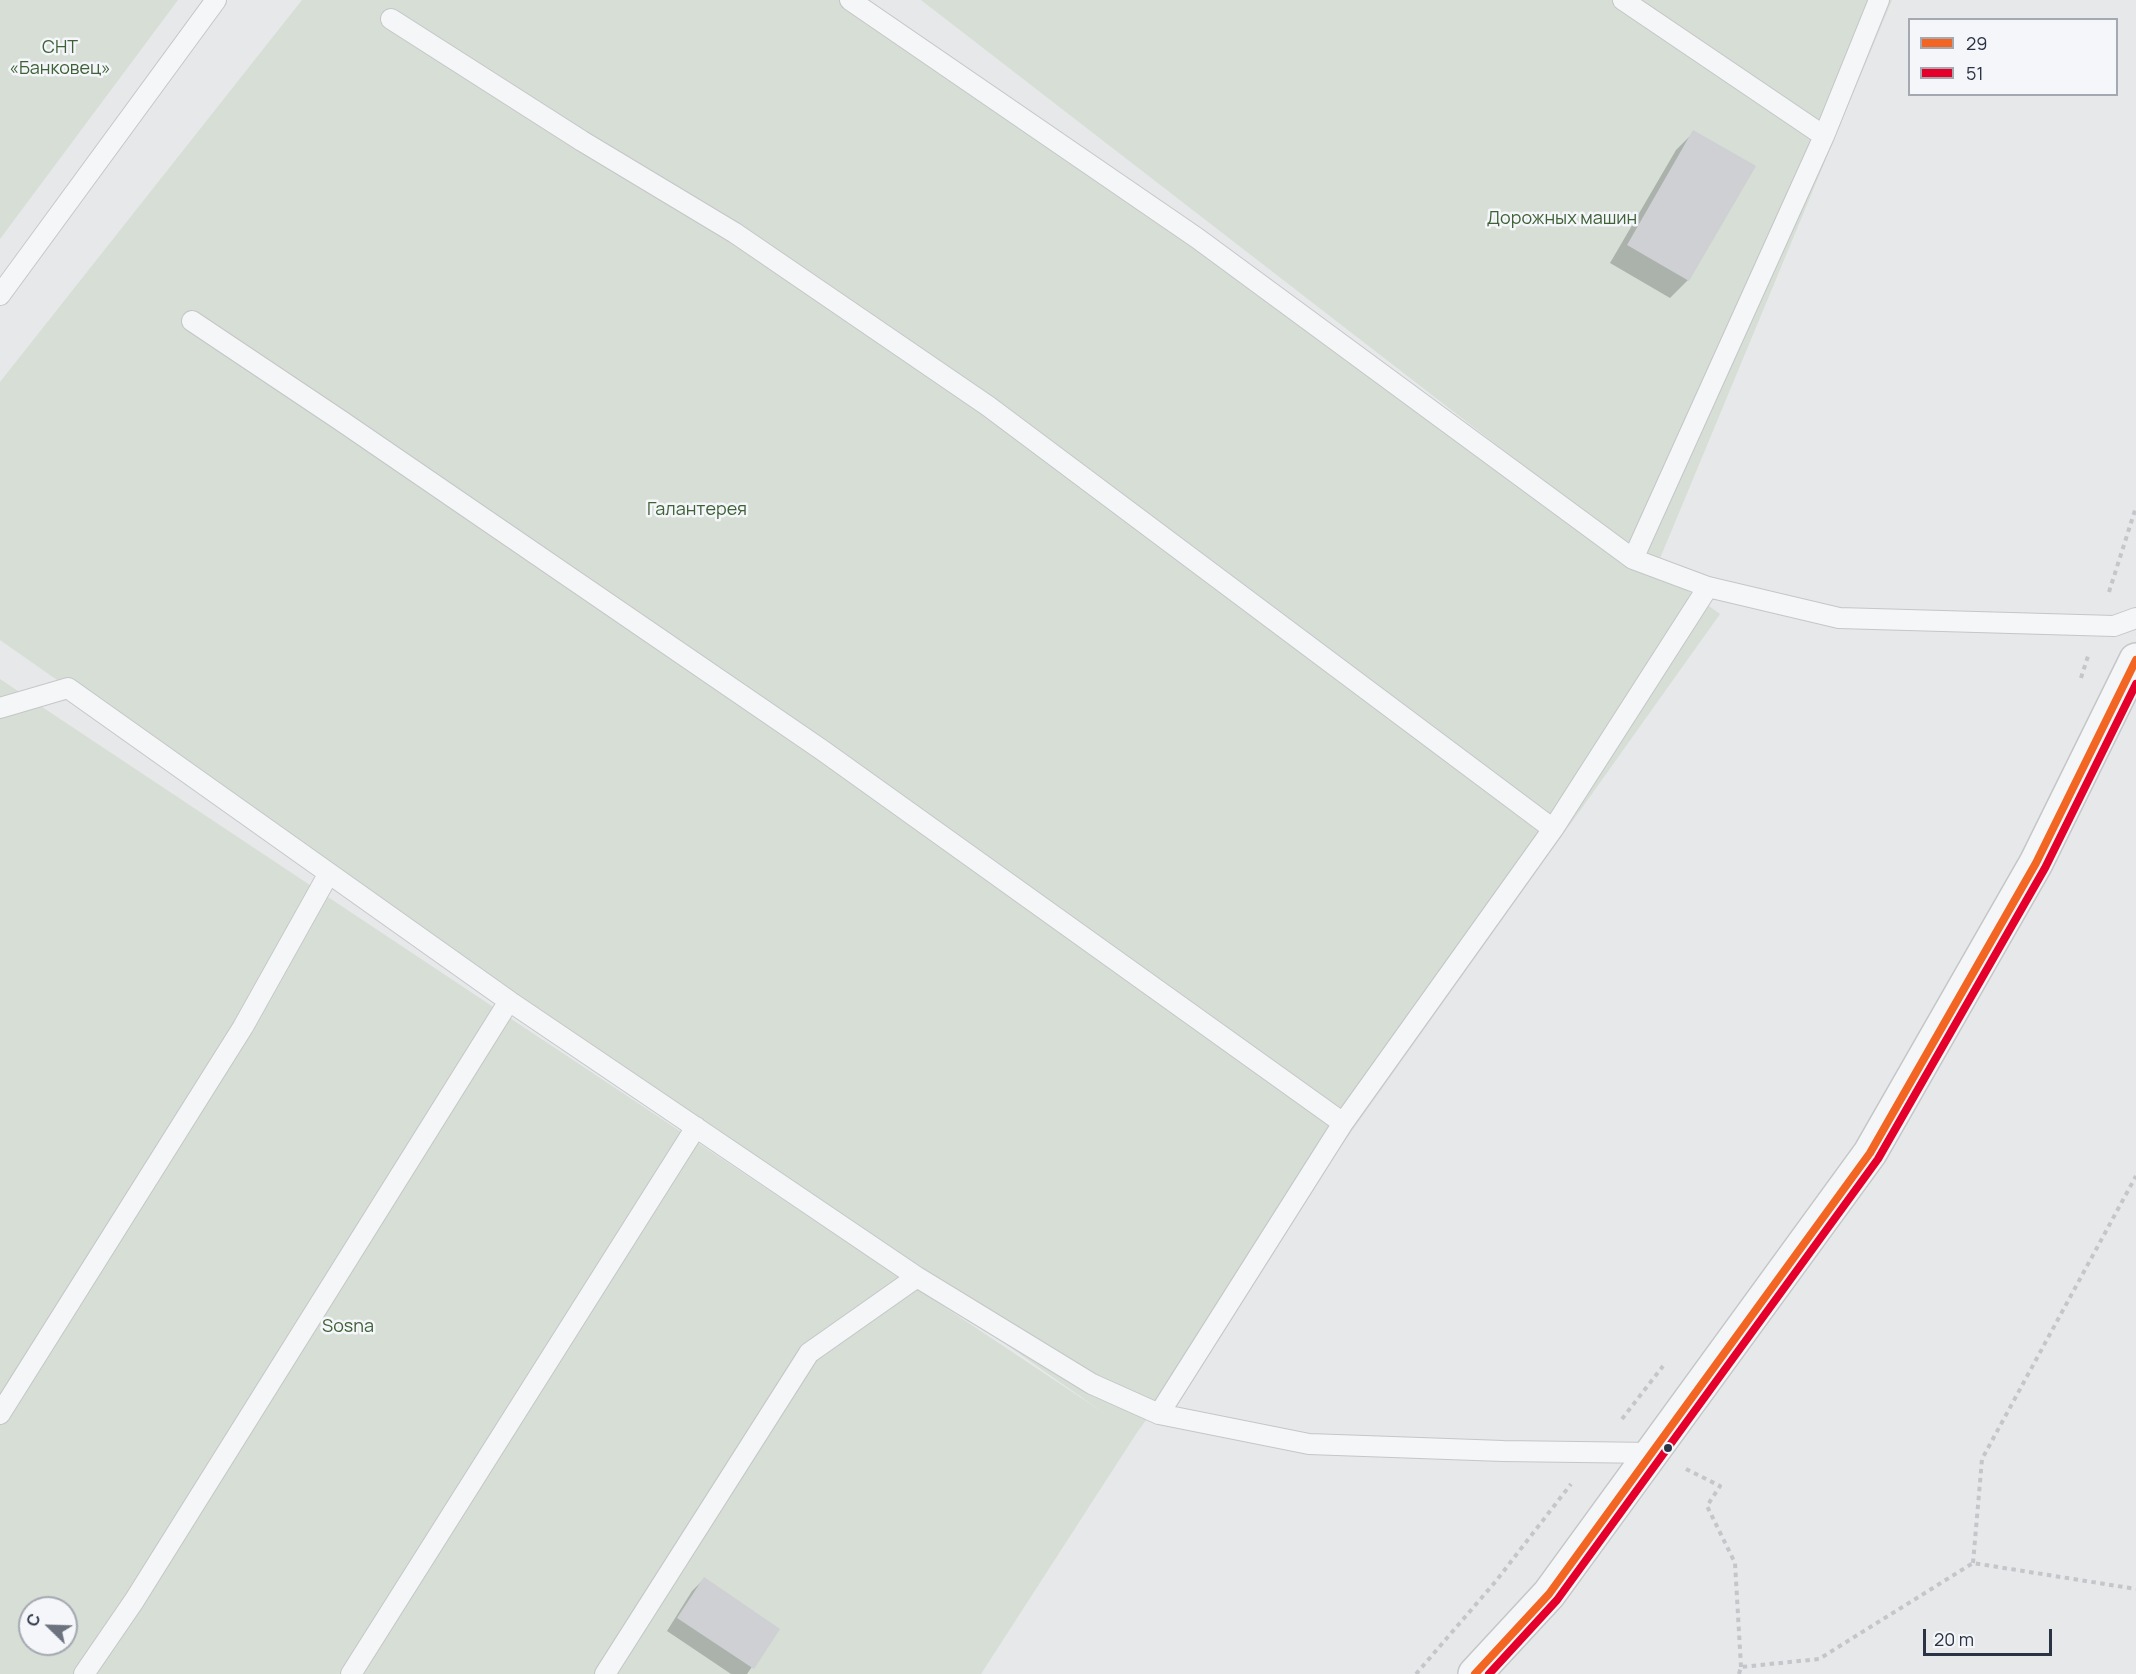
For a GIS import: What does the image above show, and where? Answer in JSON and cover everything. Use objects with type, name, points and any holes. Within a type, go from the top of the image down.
[{"type":"street","points":[[1475,1674],[1549,1594],[1870,1153],[2036,862],[2136,660]]},
{"type":"lane","points":[[0,295],[216,0]]},
{"type":"lane","points":[[850,0],[1197,238],[1633,560],[1708,587],[1839,618],[2114,626],[2136,618]]},
{"type":"lane","points":[[1623,0],[1824,136]]},
{"type":"lane","points":[[1633,560],[1824,136],[1879,0]]},
{"type":"lane","points":[[391,19],[582,141],[735,233],[988,406],[1553,829]]},
{"type":"lane","points":[[192,321],[822,750],[1344,1123]]},
{"type":"lane","points":[[1159,1414],[1344,1123],[1553,829],[1708,587]]},
{"type":"lane","points":[[0,708],[68,688],[509,1001],[916,1277],[1092,1384],[1159,1414],[1309,1444],[1503,1451],[1653,1453]]},
{"type":"lane","points":[[0,1414],[243,1027],[329,873]]},
{"type":"lane","points":[[84,1674],[140,1590],[509,1001]]},
{"type":"lane","points":[[351,1674],[696,1127]]},
{"type":"lane","points":[[605,1674],[809,1353],[916,1277]]},
{"type":"path","points":[[2080,680],[2136,507]]},
{"type":"path","points":[[1973,1563],[1982,1459],[2136,1176]]},
{"type":"path","points":[[1416,1674],[1496,1581],[1669,1358]]},
{"type":"path","points":[[1653,1453],[1720,1486],[1707,1506],[1735,1563],[1741,1667],[1739,1674]]},
{"type":"path","points":[[1741,1667],[1819,1659],[1973,1563],[2136,1589]]},
{"type":"green space","name":"СНТ «Банковец»","points":[[0,0],[178,0],[0,239]]},
{"type":"green space","name":"Галантерея","points":[[302,0],[850,0],[1639,555],[921,0],[1892,0],[1656,568],[1720,614],[1136,1434],[981,1674],[0,1674],[0,679],[1104,1413],[0,640],[0,382]]},
{"type":"building","points":[[1693,130],[1756,166],[1689,281],[1627,245]]},
{"type":"building","points":[[704,1577],[780,1629],[754,1669],[677,1618]]},
{"type":"transit line","name":"29","points":[[1475,1674],[1549,1594],[1870,1153],[2036,863],[2136,660]]},
{"type":"transit line","name":"51","points":[[1489,1674],[1557,1600],[1878,1159],[2045,868],[2136,684]]},
{"type":"park label","name":"Дорожных машин","points":[[1562,219]]},
{"type":"park label","name":"Sosna","points":[[348,1327]]}]
